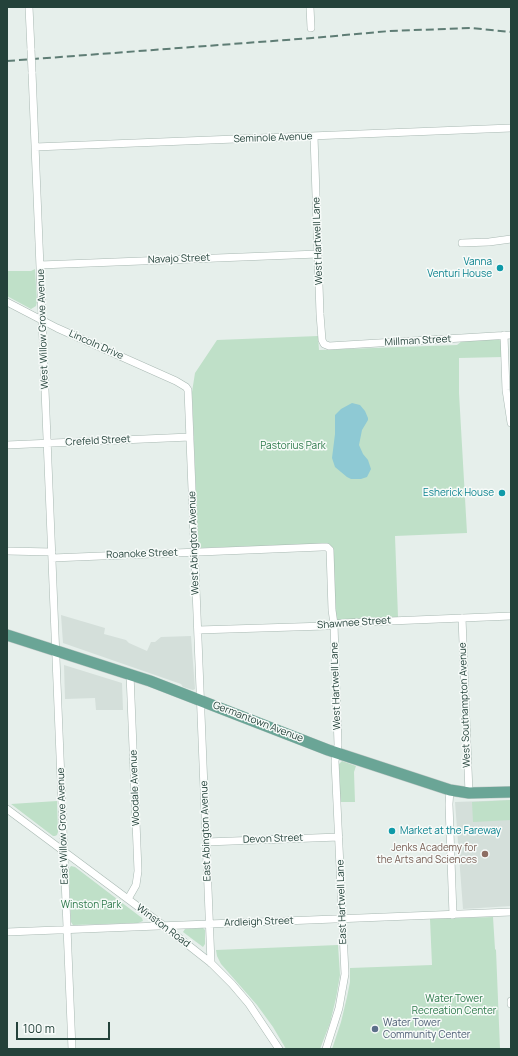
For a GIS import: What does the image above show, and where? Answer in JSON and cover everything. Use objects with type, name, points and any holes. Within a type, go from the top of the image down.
[{"type":"main road","name":"Germantown Avenue","points":[[7,635],[130,674],[336,753],[450,790],[469,793],[511,792]]},
{"type":"street","name":"West Willow Grove Avenue","points":[[29,7],[56,650]]},
{"type":"street","points":[[310,7],[311,28]]},
{"type":"street","name":"Seminole Avenue","points":[[35,147],[511,128]]},
{"type":"street","name":"West Hartwell Lane","points":[[314,136],[320,320],[322,340],[324,344]]},
{"type":"street","points":[[462,243],[489,242],[511,239]]},
{"type":"street","name":"Navajo Street","points":[[40,264],[318,254]]},
{"type":"street","name":"Lincoln Drive","points":[[7,302],[42,321],[176,381],[186,387]]},
{"type":"street","points":[[508,335],[506,390],[511,423]]},
{"type":"street","name":"Millman Street","points":[[324,344],[329,346],[508,335]]},
{"type":"street","name":"West Abington Avenue","points":[[186,387],[188,394],[190,437],[200,700]]},
{"type":"street","name":"Crefeld Street","points":[[7,445],[190,437]]},
{"type":"street","name":"West Hartwell Lane","points":[[328,548],[330,553],[332,610],[334,624],[338,745],[336,753]]},
{"type":"street","name":"Roanoke Street","points":[[7,551],[52,555],[328,548]]},
{"type":"street","name":"Shawnee Street","points":[[198,630],[326,626],[334,624],[511,616]]},
{"type":"street","name":"West Southampton Avenue","points":[[462,618],[469,793]]},
{"type":"street","name":"East Willow Grove Avenue","points":[[56,650],[72,1049]]},
{"type":"street","name":"Woodale Avenue","points":[[128,899],[136,885],[138,871],[130,674]]},
{"type":"street","name":"East Abington Avenue","points":[[200,700],[211,963]]},
{"type":"street","name":"East Hartwell Lane","points":[[326,1049],[337,1018],[344,980],[335,761],[336,753]]},
{"type":"street","points":[[450,790],[449,804],[453,914]]},
{"type":"street","name":"Winston Road","points":[[7,809],[164,926],[211,963],[249,1004],[279,1049]]},
{"type":"street","name":"Devon Street","points":[[206,842],[339,837]]},
{"type":"street","name":"Ardleigh Street","points":[[7,932],[511,912]]},
{"type":"shaded area","points":[[61,615],[105,628],[104,634],[126,640],[129,643],[147,651],[151,642],[155,642],[161,637],[191,636],[195,689],[193,690],[183,687],[181,684],[63,643]]},
{"type":"shaded area","points":[[64,665],[122,683],[123,710],[96,710],[95,698],[65,699]]},
{"type":"shaded area","name":"Jenks Academy for the Arts and Sciences","points":[[511,800],[511,906],[463,909],[455,802]]},
{"type":"green space","points":[[35,269],[37,301],[36,306],[31,309],[7,296],[7,271],[31,271]]},
{"type":"green space","name":"Pastorius Park","points":[[318,336],[319,350],[457,345],[462,341],[498,339],[501,341],[503,357],[459,358],[459,393],[467,533],[395,536],[398,617],[337,620],[333,552],[324,544],[200,548],[198,546],[192,392],[195,373],[217,340]]},
{"type":"green space","points":[[342,761],[356,766],[354,772],[355,802],[340,802],[339,764]]},
{"type":"green space","points":[[511,800],[511,820],[473,822],[472,802]]},
{"type":"green space","points":[[57,801],[58,832],[55,836],[11,804]]},
{"type":"green space","name":"Winston Park","points":[[71,866],[75,867],[142,918],[143,921],[138,923],[73,925],[71,922],[69,872]]},
{"type":"green space","name":"Water Tower Recreation Center","points":[[493,917],[496,950],[500,1049],[332,1049],[347,997],[350,982],[350,968],[432,965],[430,919]]},
{"type":"green space","points":[[203,928],[205,930],[205,944],[203,947],[183,932],[185,929]]},
{"type":"green space","points":[[338,945],[340,975],[330,1023],[320,1049],[286,1049],[273,1027],[257,1005],[221,964],[216,950]]},
{"type":"water","points":[[352,403],[360,405],[368,418],[362,430],[359,445],[363,454],[368,460],[371,469],[367,477],[361,479],[351,479],[347,477],[335,467],[332,458],[335,434],[335,415],[341,409]]},
{"type":"railway","points":[[7,61],[390,31],[471,28],[511,32]]},
{"type":"place","name":"Vanna Venturi House","points":[[500,268]]},
{"type":"place","name":"Esherick House","points":[[502,493]]},
{"type":"place","name":"Market at the Fareway","points":[[392,831]]},
{"type":"place","name":"Jenks Academy for the Arts and Sciences","points":[[485,854]]},
{"type":"place","name":"Water Tower Community Center","points":[[375,1029]]}]
